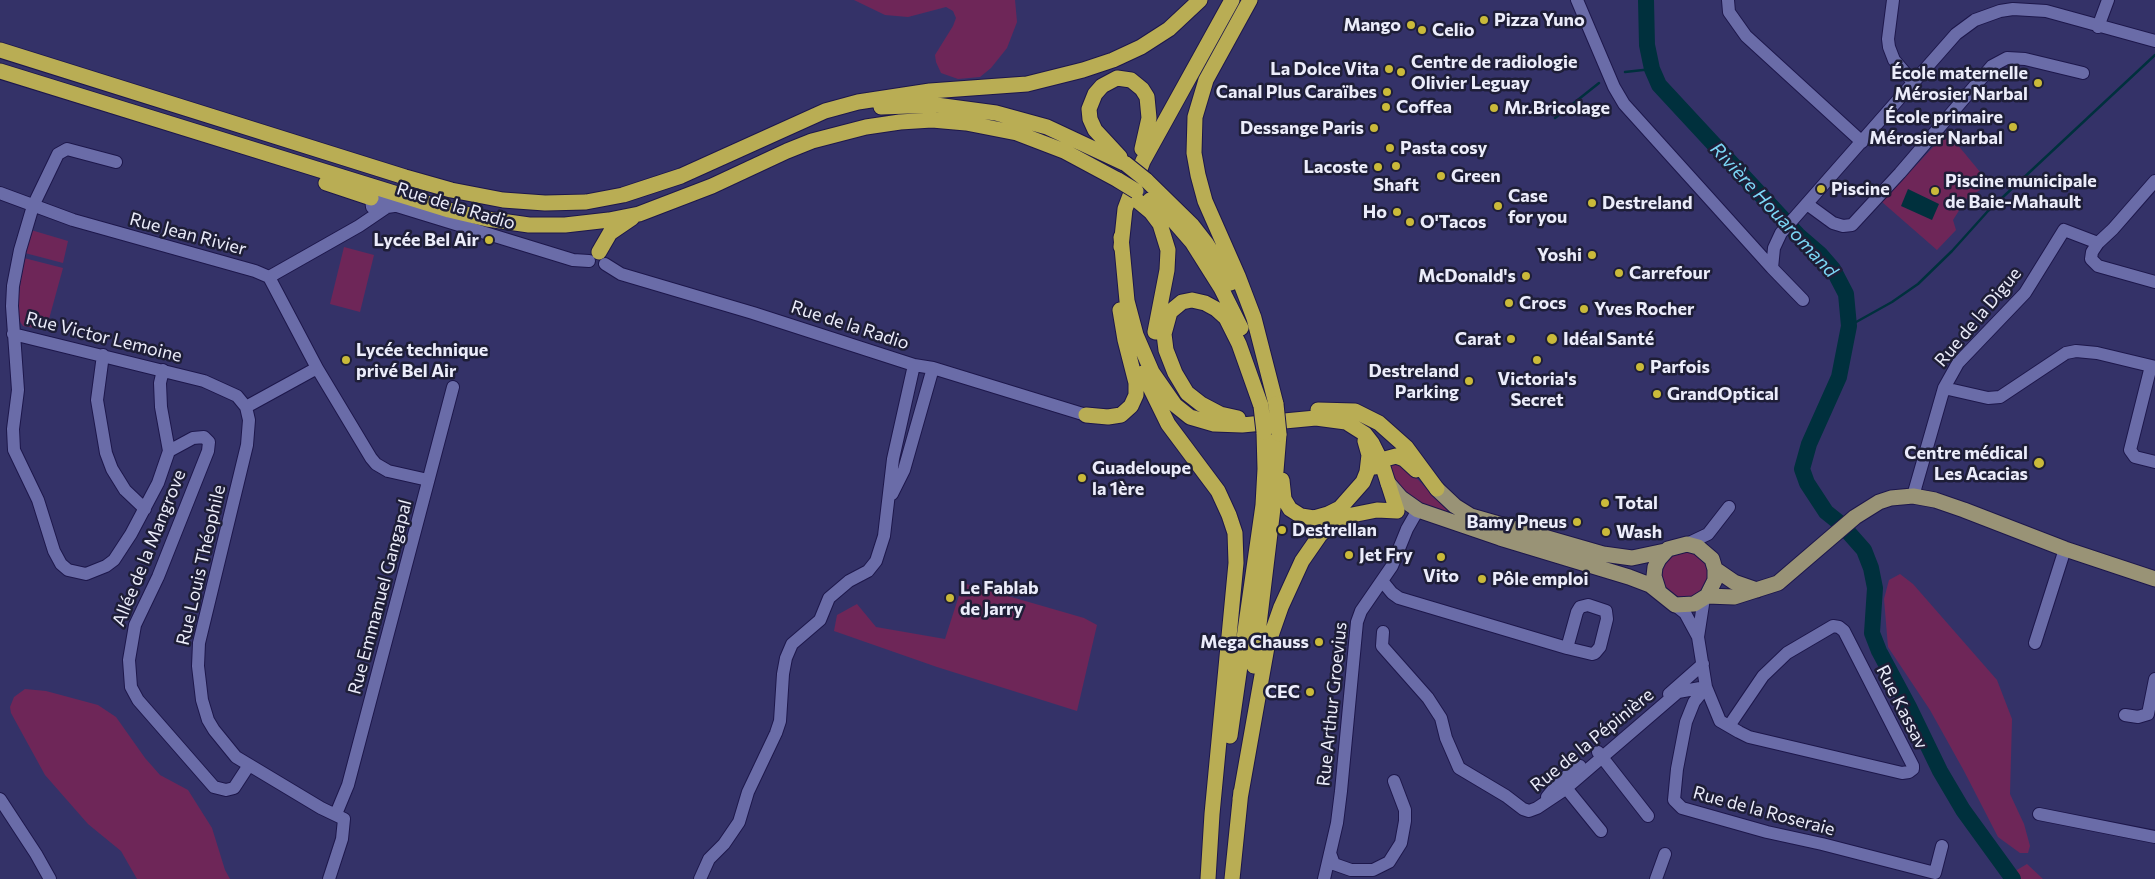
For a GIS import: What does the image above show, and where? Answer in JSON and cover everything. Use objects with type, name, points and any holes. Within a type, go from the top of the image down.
[{"type":"highway","points":[[0,50],[404,177],[476,196],[544,203],[586,202],[623,195],[681,176],[800,124],[825,111],[858,102],[930,91],[1027,84],[1083,70],[1113,60],[1141,47],[1168,29],[1200,0]]},
{"type":"highway","points":[[1086,415],[1108,418],[1121,415],[1131,406],[1136,395],[1136,383],[1125,340],[1119,301],[1118,272],[1125,209],[1138,187],[1164,119],[1232,0]]},
{"type":"highway","points":[[1232,879],[1273,508],[1271,433],[1261,345],[1242,286],[1206,201],[1198,175],[1194,140],[1195,117],[1206,80],[1250,0]]},
{"type":"highway","points":[[0,71],[408,198],[487,219],[521,224],[556,225],[609,220],[639,214],[712,186],[812,141],[866,127],[900,122],[948,121],[1000,129],[1047,144],[1086,162],[1117,182],[1138,187],[1192,226],[1210,249],[1242,302],[1261,345]]},
{"type":"highway","points":[[1138,187],[1148,128],[1149,109],[1147,96],[1142,89],[1130,80],[1117,78],[1102,86],[1095,94],[1089,109],[1090,119],[1095,130],[1126,164],[1151,212],[1160,224],[1168,250],[1167,270],[1156,327],[1157,354],[1170,379],[1194,408],[1216,421],[1235,425]]},
{"type":"highway","points":[[800,124],[848,113],[894,106],[936,105],[967,108],[996,112],[1047,127],[1126,164]]},
{"type":"highway","points":[[197,132],[261,160],[371,198]]},
{"type":"highway","points":[[1138,187],[1192,242],[1221,288],[1237,318],[1269,405]]},
{"type":"highway","points":[[597,259],[610,233],[639,214]]},
{"type":"highway","points":[[1122,237],[1127,301],[1142,353],[1156,380],[1175,405],[1190,417],[1214,424],[1235,425],[1292,419],[1326,419],[1346,422],[1358,429],[1369,439],[1381,461],[1397,512],[1377,510],[1347,516],[1330,526],[1320,535],[1302,561],[1281,608],[1267,647],[1240,799]]},
{"type":"highway","points":[[1122,237],[1121,278],[1125,316],[1146,382],[1168,424],[1218,491],[1235,533],[1236,563],[1212,814],[1208,879]]},
{"type":"highway","points":[[1269,405],[1226,318],[1211,305],[1198,301],[1182,302],[1173,308],[1168,316],[1164,334],[1168,356],[1187,393],[1201,404],[1220,414],[1248,419],[1318,410],[1355,410],[1379,423],[1394,435],[1418,462],[1437,489]]},
{"type":"highway","points":[[1358,429],[1365,440],[1370,455],[1367,472],[1358,490]]},
{"type":"highway","points":[[1271,433],[1285,502],[1290,509],[1300,516],[1321,517],[1340,508],[1358,490],[1381,461],[1392,456],[1404,459],[1437,489]]},
{"type":"highway","points":[[1218,879],[1219,844],[1229,745],[1263,505],[1271,433]]},
{"type":"main road","points":[[1387,482],[1401,498],[1418,510],[1500,538]]},
{"type":"main road","points":[[1437,489],[1455,506],[1471,516],[1603,554],[1632,558],[1665,552]]},
{"type":"main road","points":[[1397,512],[1500,538],[1629,577],[1650,585],[1675,605],[1688,605],[1706,597],[1734,597],[1778,583],[1855,517],[1879,502],[1891,498],[1913,496],[1935,500],[2065,549],[2155,579]]},
{"type":"main road","points":[[1660,592],[1654,576],[1658,559],[1673,546],[1687,544],[1704,552],[1712,559],[1715,568],[1715,580],[1706,597]]},
{"type":"main road","points":[[1715,568],[1734,582],[1757,590]]},
{"type":"street","points":[[1577,0],[1614,87],[1624,104],[1772,268],[1804,300]]},
{"type":"street","points":[[1728,0],[1729,12],[1746,36],[1862,142]]},
{"type":"street","points":[[1893,0],[1888,39],[1889,47],[1894,60],[1913,82]]},
{"type":"street","points":[[2098,27],[2108,0]]},
{"type":"street","points":[[1772,268],[1774,248],[1782,233],[1913,82],[1966,26],[2000,10],[2046,11],[2098,27],[2155,41]]},
{"type":"street","points":[[1807,204],[1833,223],[1843,226],[1852,225],[1906,166],[1992,66],[2007,58],[2025,59],[2082,73]]},
{"type":"street","name":"Rue Victor Lemoine","points":[[116,162],[74,150],[67,149],[60,152],[33,206],[20,250],[13,286],[14,334],[204,381],[229,391],[242,400],[246,407]]},
{"type":"street","points":[[2153,186],[2098,243],[2092,252],[2092,259],[2098,266],[2155,282]]},
{"type":"street","name":"Rue Jean Rivier","points":[[0,193],[73,220],[238,266],[269,277]]},
{"type":"street","points":[[360,226],[369,215],[371,198]]},
{"type":"street","name":"Rue de la Radio","points":[[371,198],[573,260],[597,259],[621,274],[753,312],[914,364],[933,368],[1086,415]]},
{"type":"street","points":[[394,206],[380,212],[360,226],[269,277],[317,368],[376,464],[388,471],[428,480]]},
{"type":"street","name":"Rue de la Digue","points":[[1913,496],[1944,388],[1958,364],[2025,293],[2064,230],[2098,243]]},
{"type":"street","points":[[14,334],[18,390],[13,429],[14,450],[38,500],[54,551],[61,564],[68,570],[86,574],[106,566],[114,560],[131,534],[158,483],[169,451],[161,407],[160,382],[163,370]]},
{"type":"street","points":[[1944,388],[1988,398],[2000,397],[2066,353],[2076,351],[2097,353],[2153,366],[2130,450],[2135,457],[2155,462]]},
{"type":"street","points":[[103,355],[97,400],[98,418],[106,453],[112,469],[125,490],[145,509]]},
{"type":"street","points":[[700,879],[709,859],[724,844],[739,822],[748,792],[776,733],[780,722],[783,674],[786,658],[792,644],[820,620],[829,598],[849,581],[868,571],[876,561],[884,536],[893,459],[914,364]]},
{"type":"street","points":[[246,407],[317,368]]},
{"type":"street","points":[[886,507],[904,470],[933,368]]},
{"type":"street","name":"Rue Emmanuel Gangapal","points":[[336,814],[346,794],[453,387]]},
{"type":"street","name":"Rue Louis Théophile","points":[[246,407],[250,420],[249,434],[201,631],[198,666],[202,700],[208,720],[228,750],[249,765],[321,808],[336,814]]},
{"type":"street","name":"Allée de la Mangrove","points":[[169,451],[193,438],[204,437],[209,442],[208,451],[136,625],[129,660],[131,687],[144,706],[214,787],[226,790],[234,788],[249,765]]},
{"type":"street","points":[[1687,544],[1708,534],[1729,507]]},
{"type":"street","points":[[1397,512],[1402,526],[1402,544]]},
{"type":"street","name":"Rue Arthur Groevius","points":[[1324,879],[1342,791],[1357,622],[1361,611],[1383,582],[1415,515]]},
{"type":"street","points":[[2035,643],[2065,549]]},
{"type":"street","points":[[1383,582],[1399,598],[1566,648]]},
{"type":"street","points":[[1698,637],[1706,597]]},
{"type":"street","points":[[1675,605],[1685,613],[1698,637],[1706,687]]},
{"type":"street","name":"Rue Kassav","points":[[1706,687],[1720,721],[1729,726],[1749,737],[1902,773],[1913,769],[1848,640],[1839,627],[1833,626],[1787,652],[1763,676],[1729,726]]},
{"type":"street","name":"Rue de la Pépinière","points":[[1383,632],[1382,646],[1428,698],[1441,718],[1446,738],[1458,768],[1529,811],[1537,808],[1563,784],[1678,692],[1706,687]]},
{"type":"street","name":"Rue de la Pépinière","points":[[1601,755],[1703,664]]},
{"type":"street","points":[[2124,715],[2138,717],[2148,714],[2155,679]]},
{"type":"street","name":"Rue de la Roseraie","points":[[1706,687],[1694,702],[1686,722],[1677,769],[1674,800],[1682,808],[1767,832],[1822,844],[1935,874],[1942,846]]},
{"type":"street","points":[[1601,755],[1648,816]]},
{"type":"street","points":[[1330,853],[1334,864],[1352,870],[1373,870],[1389,862],[1401,842],[1406,821],[1405,810],[1394,781]]},
{"type":"street","points":[[1563,784],[1601,831]]},
{"type":"street","points":[[0,799],[50,879]]},
{"type":"street","points":[[329,879],[343,829],[344,819],[336,814]]},
{"type":"street","points":[[2039,814],[2155,837]]},
{"type":"street","points":[[1656,879],[1665,854]]},
{"type":"shaded area","points":[[854,0],[1015,0],[1017,22],[1007,48],[991,68],[980,77],[958,79],[941,73],[935,55],[953,26],[956,18],[953,11],[946,7],[908,17],[885,15]]},
{"type":"shaded area","name":"Piscine municipale de Baie-Mahault","points":[[1947,132],[1990,184],[1967,198],[1953,220],[1956,230],[1937,250],[1882,202]]},
{"type":"shaded area","points":[[31,230],[68,241],[63,263],[25,253]]},
{"type":"shaded area","points":[[344,247],[374,255],[360,312],[330,304]]},
{"type":"shaded area","points":[[24,258],[63,268],[46,330],[23,326],[18,319],[19,293]]},
{"type":"shaded area","points":[[1391,462],[1403,464],[1450,513],[1421,508],[1388,477]]},
{"type":"shaded area","points":[[1685,550],[1694,552],[1705,561],[1710,575],[1708,584],[1699,595],[1685,600],[1676,598],[1665,589],[1660,575],[1662,566],[1671,555]]},
{"type":"shaded area","points":[[1900,574],[1913,584],[1997,680],[2012,719],[2010,794],[2024,824],[2030,846],[2028,853],[2020,853],[1998,837],[1930,710],[1888,647],[1884,599],[1889,580]]},
{"type":"shaded area","points":[[963,583],[1084,618],[1097,625],[1077,711],[937,667],[834,631],[837,615],[857,604],[876,627],[945,639]]},
{"type":"shaded area","points":[[25,689],[46,691],[98,705],[116,717],[145,758],[160,775],[188,790],[212,828],[225,870],[230,879],[137,879],[121,851],[88,824],[45,775],[11,713],[10,707],[14,697]]},
{"type":"shaded area","points":[[2027,864],[2043,879],[2011,879],[2010,874]]},
{"type":"water","points":[[1908,189],[1939,204],[1932,220],[1901,206]]},
{"type":"waterway","name":"Rivière Houaromand","points":[[1646,0],[1647,45],[1652,69],[1659,85],[1798,235],[1820,254],[1833,269],[1846,294],[1849,326],[1839,377],[1809,444],[1802,469],[1807,483],[1826,512],[1841,524],[1864,550],[1871,568],[1875,588],[1872,633],[1879,651],[1940,771],[1963,810],[2013,879]]},
{"type":"waterway","points":[[1849,326],[1892,302],[1918,284],[1952,251],[1988,211],[2155,55]]},
{"type":"waterway","points":[[1625,72],[1652,69]]},
{"type":"waterway","points":[[1555,118],[1599,83]]},
{"type":"place","name":"Pizza Yuno","points":[[1484,20]]},
{"type":"place","name":"Mango","points":[[1411,25]]},
{"type":"place","name":"Celio","points":[[1422,30]]},
{"type":"place","name":"La Dolce Vita","points":[[1389,69]]},
{"type":"place","name":"Centre de radiologie Olivier Leguay","points":[[1401,72]]},
{"type":"place","name":"École maternelle Mérosier Narbal","points":[[2038,83]]},
{"type":"place","name":"Canal Plus Caraïbes","points":[[1387,92]]},
{"type":"place","name":"Coffea","points":[[1386,107]]},
{"type":"place","name":"Mr.Bricolage","points":[[1494,108]]},
{"type":"place","name":"École primaire Mérosier Narbal","points":[[2013,127]]},
{"type":"place","name":"Dessange Paris","points":[[1374,128]]},
{"type":"place","name":"Pasta cosy","points":[[1390,148]]},
{"type":"place","name":"Shaft","points":[[1396,166]]},
{"type":"place","name":"Lacoste","points":[[1378,167]]},
{"type":"place","name":"Green","points":[[1441,176]]},
{"type":"place","name":"Piscine","points":[[1821,189]]},
{"type":"place","name":"Piscine municipale de Baie-Mahault","points":[[1935,191]]},
{"type":"place","name":"Destreland","points":[[1592,203]]},
{"type":"place","name":"Case for you","points":[[1498,206]]},
{"type":"place","name":"Ho","points":[[1397,212]]},
{"type":"place","name":"O'Tacos","points":[[1410,222]]},
{"type":"place","name":"Lycée Bel Air","points":[[489,240]]},
{"type":"place","name":"Yoshi","points":[[1592,255]]},
{"type":"place","name":"Carrefour","points":[[1619,273]]},
{"type":"place","name":"McDonald's","points":[[1526,276]]},
{"type":"place","name":"Crocs","points":[[1509,303]]},
{"type":"place","name":"Yves Rocher","points":[[1584,309]]},
{"type":"place","name":"Carat","points":[[1511,339]]},
{"type":"place","name":"Idéal Santé","points":[[1552,339]]},
{"type":"place","name":"Lycée technique privé Bel Air","points":[[346,360]]},
{"type":"place","name":"Victoria's Secret","points":[[1537,360]]},
{"type":"place","name":"Parfois","points":[[1640,367]]},
{"type":"place","name":"Destreland Parking","points":[[1469,381]]},
{"type":"place","name":"GrandOptical","points":[[1657,394]]},
{"type":"place","name":"Centre médical Les Acacias","points":[[2039,463]]},
{"type":"place","name":"Guadeloupe la 1ère","points":[[1082,478]]},
{"type":"place","name":"Total","points":[[1605,503]]},
{"type":"place","name":"Bamy Pneus","points":[[1577,522]]},
{"type":"place","name":"Destrellan","points":[[1282,530]]},
{"type":"place","name":"Wash","points":[[1606,532]]},
{"type":"place","name":"Jet Fry","points":[[1349,555]]},
{"type":"place","name":"Vito","points":[[1441,557]]},
{"type":"place","name":"Pôle emploi","points":[[1482,579]]},
{"type":"place","name":"Le Fablab de Jarry","points":[[950,598]]},
{"type":"place","name":"Mega Chauss","points":[[1319,642]]},
{"type":"place","name":"CEC","points":[[1310,692]]}]
